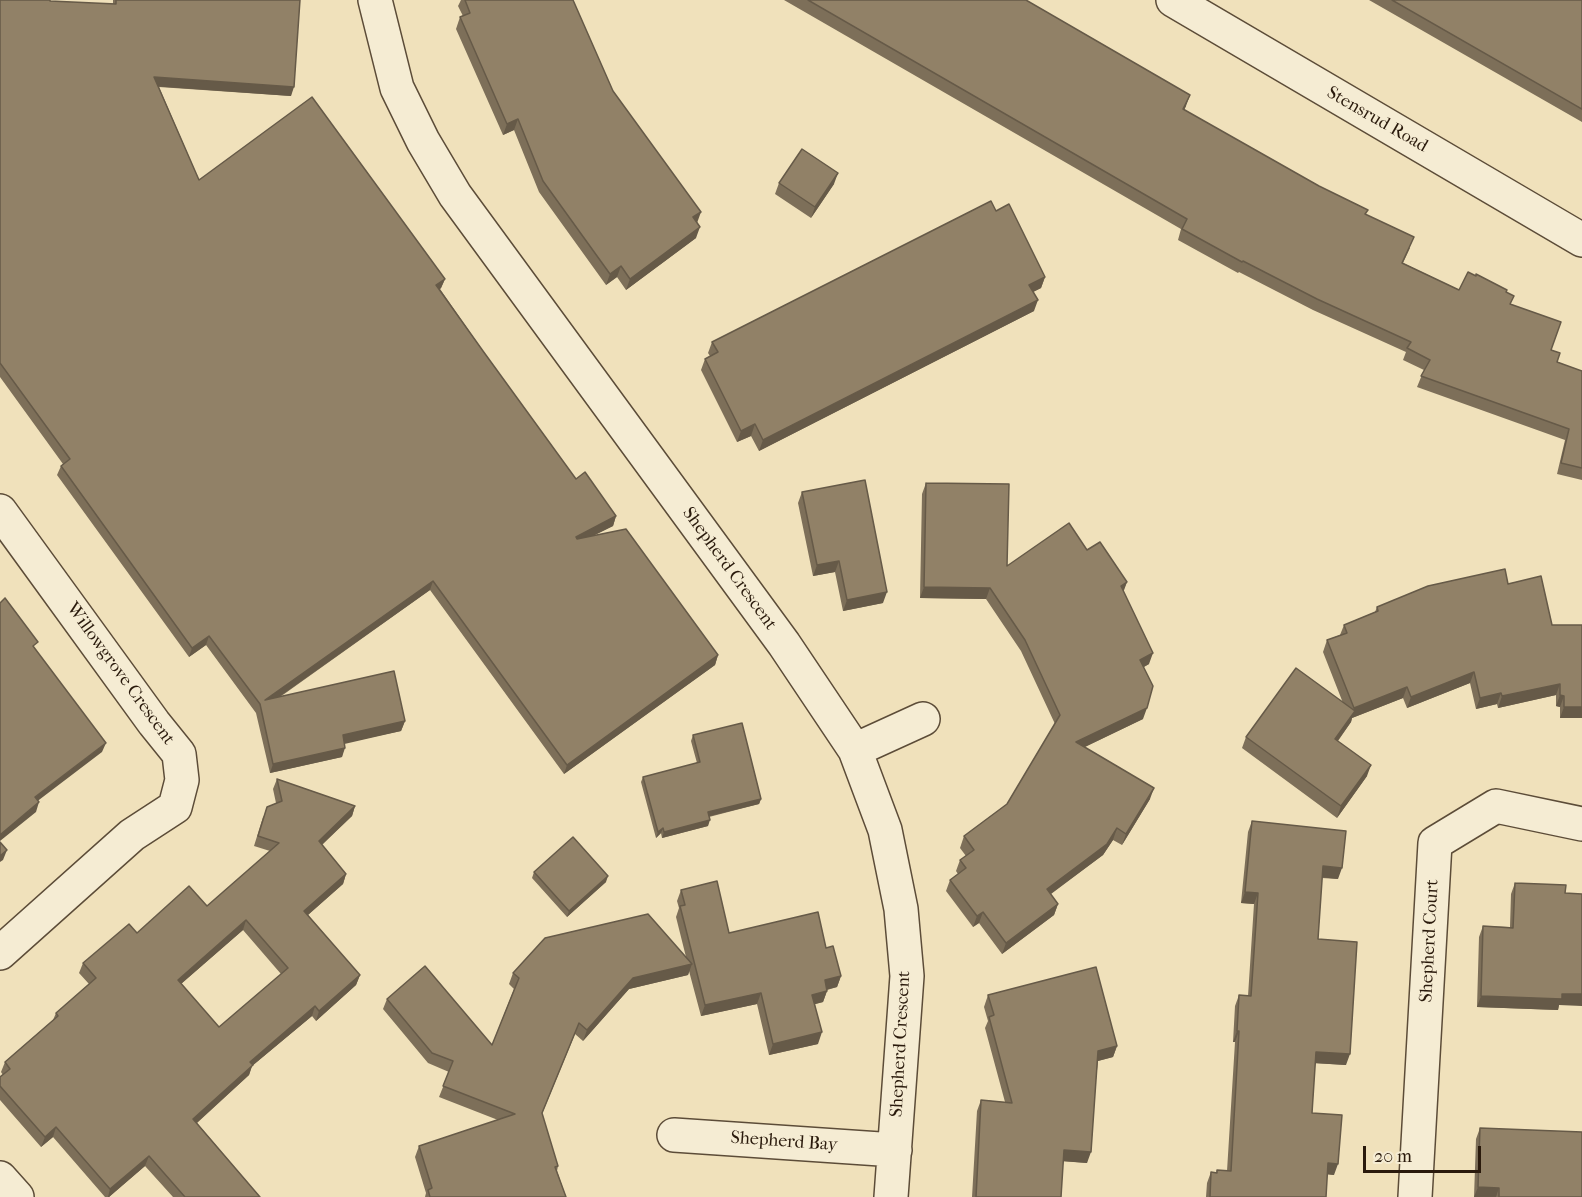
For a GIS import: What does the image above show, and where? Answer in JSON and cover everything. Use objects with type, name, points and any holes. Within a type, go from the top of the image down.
[{"type":"street","name":"Shepherd Crescent","points":[[375,0],[397,88],[423,141],[455,195],[784,644],[855,750],[885,830],[902,909],[907,976],[891,1197]]},
{"type":"street","name":"Stensrud Road","points":[[1173,0],[1582,240]]},
{"type":"street","name":"Willowgrove Crescent","points":[[0,511],[179,754],[182,780],[175,807],[132,836],[0,953]]},
{"type":"street","points":[[855,750],[923,719]]},
{"type":"street","name":"Shepherd Court","points":[[1415,1197],[1435,843],[1496,806],[1582,824]]},
{"type":"street","name":"Shepherd Bay","points":[[674,1135],[894,1150]]},
{"type":"street","points":[[0,1178],[16,1197]]},
{"type":"building","points":[[0,0],[116,4],[116,0],[300,0],[294,87],[154,77],[199,180],[312,97],[445,279],[436,285],[483,351],[576,479],[585,472],[616,516],[576,537],[577,539],[626,529],[718,655],[567,765],[433,581],[265,700],[394,671],[405,721],[343,735],[345,748],[273,764],[260,704],[209,636],[192,648],[61,466],[70,459],[0,363]]},
{"type":"building","points":[[465,0],[573,0],[613,91],[701,212],[693,217],[700,227],[630,279],[621,266],[610,274],[543,181],[518,119],[507,124],[460,17],[470,13]]},
{"type":"building","points":[[808,0],[1026,0],[1190,95],[1183,109],[1319,186],[1368,210],[1365,214],[1414,237],[1402,263],[1459,290],[1468,272],[1476,276],[1476,274],[1514,296],[1510,304],[1561,322],[1551,350],[1560,353],[1557,362],[1582,371],[1582,468],[1561,463],[1569,429],[1421,376],[1430,360],[1407,348],[1411,342],[1242,262],[1182,229],[1187,219]]},
{"type":"building","points":[[1392,0],[1582,0],[1582,109]]},
{"type":"building","points":[[802,149],[838,173],[815,207],[779,183]]},
{"type":"building","points":[[991,201],[996,211],[1009,204],[1045,277],[1029,285],[1038,300],[763,440],[755,424],[741,431],[705,359],[718,352],[712,342]]},
{"type":"building","points":[[865,480],[887,592],[847,600],[839,561],[817,565],[802,492]]},
{"type":"building","points":[[926,483],[1009,484],[1007,566],[1069,523],[1087,550],[1100,542],[1127,582],[1121,586],[1153,653],[1140,660],[1153,686],[1147,708],[1076,742],[1154,788],[1126,834],[1117,828],[1107,844],[1047,889],[1058,904],[1006,943],[983,912],[977,916],[950,880],[966,868],[960,860],[974,850],[964,836],[1007,804],[1060,715],[1025,640],[990,588],[924,587]]},
{"type":"building","points":[[1505,569],[1508,584],[1541,576],[1552,625],[1582,625],[1582,707],[1564,707],[1564,696],[1560,695],[1560,684],[1502,696],[1501,693],[1480,698],[1474,672],[1411,697],[1407,687],[1354,708],[1327,640],[1347,633],[1344,625],[1378,611],[1377,607],[1428,586]]},
{"type":"building","points":[[5,598],[38,642],[33,646],[106,743],[35,797],[39,802],[0,835],[0,603]]},
{"type":"building","points":[[1296,668],[1355,711],[1335,739],[1371,765],[1341,806],[1246,737]]},
{"type":"building","points":[[742,723],[761,799],[708,812],[710,820],[664,832],[663,828],[658,832],[643,777],[700,762],[693,735]]},
{"type":"building","points":[[277,779],[355,806],[319,841],[346,874],[304,911],[360,975],[319,1011],[315,1006],[250,1062],[253,1065],[193,1119],[260,1197],[185,1197],[149,1156],[110,1189],[56,1127],[45,1137],[0,1086],[0,1077],[10,1069],[5,1062],[58,1016],[56,1013],[96,978],[83,963],[129,924],[137,933],[189,886],[207,906],[279,843],[258,836],[267,807],[282,801]],"holes":[[[246,920],[288,968],[219,1027],[178,980]]]},
{"type":"building","points":[[1252,821],[1346,831],[1342,868],[1323,866],[1318,939],[1357,942],[1350,1054],[1316,1052],[1312,1113],[1342,1115],[1338,1164],[1328,1163],[1326,1197],[1210,1197],[1211,1172],[1231,1171],[1239,995],[1251,996],[1258,893],[1245,892]]},
{"type":"building","points":[[573,837],[608,876],[569,911],[534,872]]},
{"type":"building","points":[[0,842],[7,850],[0,856]]},
{"type":"building","points":[[717,881],[729,933],[818,912],[826,948],[833,946],[841,976],[825,980],[827,991],[812,995],[822,1032],[773,1044],[761,993],[705,1005],[680,906],[685,905],[681,890]]},
{"type":"building","points":[[1515,883],[1566,885],[1565,893],[1582,894],[1582,994],[1562,994],[1562,999],[1481,996],[1483,926],[1513,928]]},
{"type":"building","points":[[648,914],[692,964],[633,978],[587,1030],[579,1023],[542,1113],[558,1166],[555,1167],[566,1197],[430,1197],[428,1190],[432,1188],[419,1146],[515,1114],[443,1086],[453,1061],[432,1053],[387,999],[425,966],[492,1045],[519,978],[513,973],[545,938]]},
{"type":"building","points":[[1096,967],[1117,1046],[1098,1051],[1091,1152],[1064,1150],[1061,1197],[976,1197],[981,1100],[1012,1103],[989,1017],[994,1015],[988,995]]},
{"type":"building","points":[[1480,1128],[1582,1132],[1582,1197],[1499,1197],[1499,1188],[1478,1187]]}]
